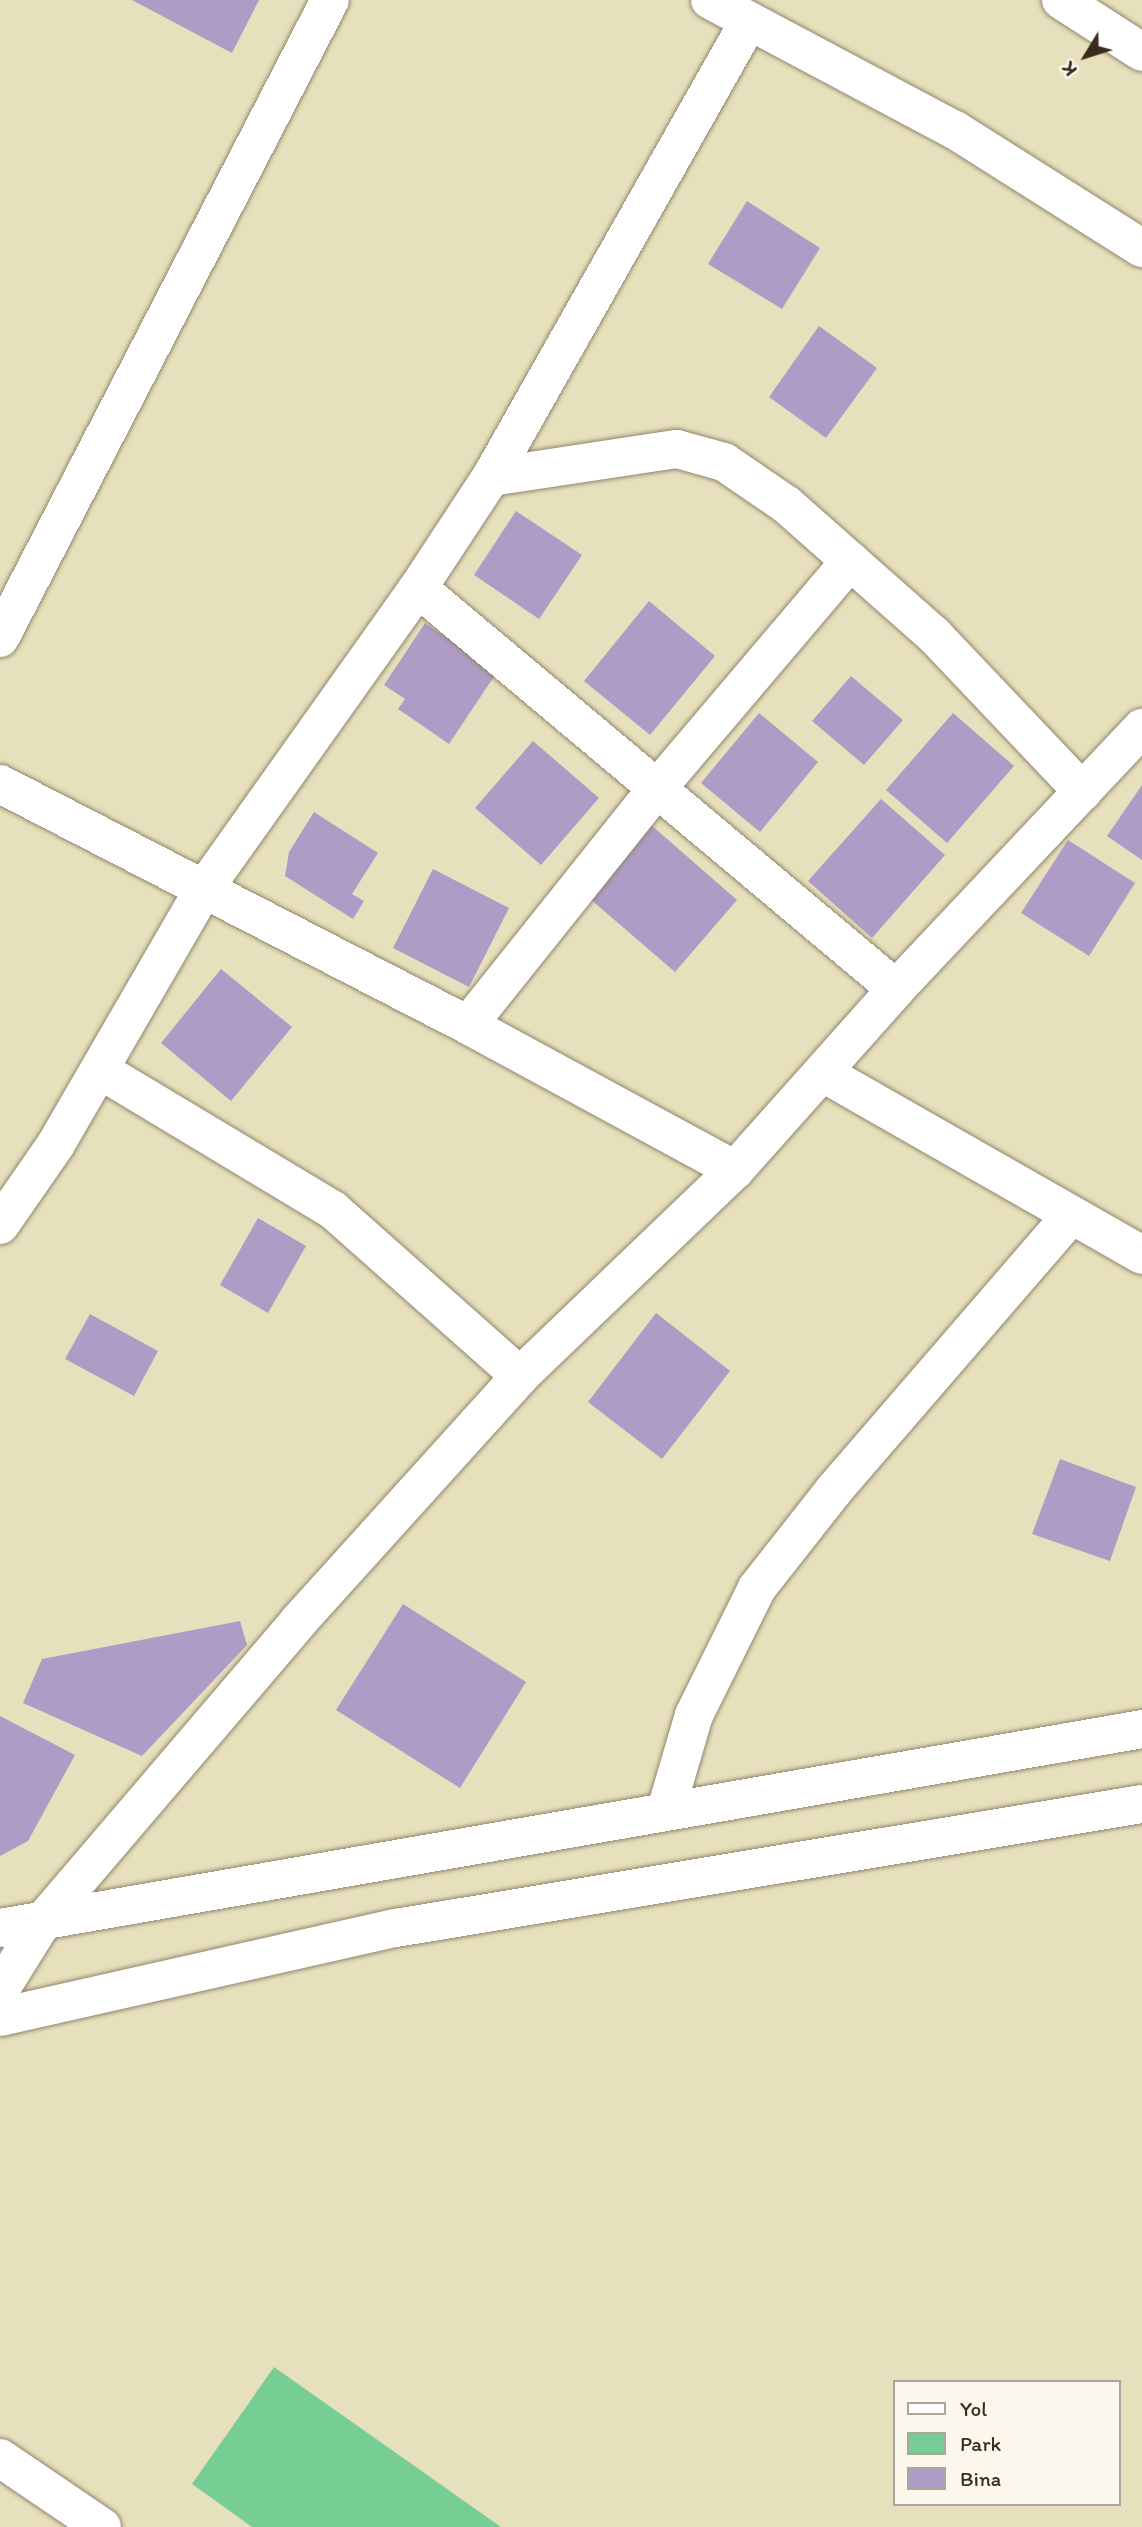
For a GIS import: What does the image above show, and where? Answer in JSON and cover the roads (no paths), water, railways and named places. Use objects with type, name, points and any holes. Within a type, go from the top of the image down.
[{"type":"street","points":[[0,638],[330,0]]},
{"type":"street","points":[[710,0],[955,130],[1142,248]]},
{"type":"street","points":[[1061,0],[1142,52]]},
{"type":"street","points":[[0,1225],[56,1144],[204,889],[418,588],[491,477],[749,21]]},
{"type":"street","points":[[491,477],[677,449],[724,462],[787,505],[934,635],[1083,792]]},
{"type":"street","points":[[468,1025],[655,790],[850,561]]},
{"type":"street","points":[[418,588],[655,790],[896,989]]},
{"type":"street","points":[[0,1990],[44,1921],[299,1621],[520,1376],[735,1170],[896,989],[1142,727]]},
{"type":"street","points":[[0,784],[468,1025],[735,1170]]},
{"type":"street","points":[[100,1070],[332,1210],[520,1376]]},
{"type":"street","points":[[823,1073],[1142,1255]]},
{"type":"street","points":[[666,1810],[694,1715],[757,1588],[834,1490],[1072,1215]]},
{"type":"street","points":[[0,1928],[1142,1729]]},
{"type":"street","points":[[0,2017],[396,1928],[1142,1804]]},
{"type":"street","points":[[0,2458],[102,2527]]}]
